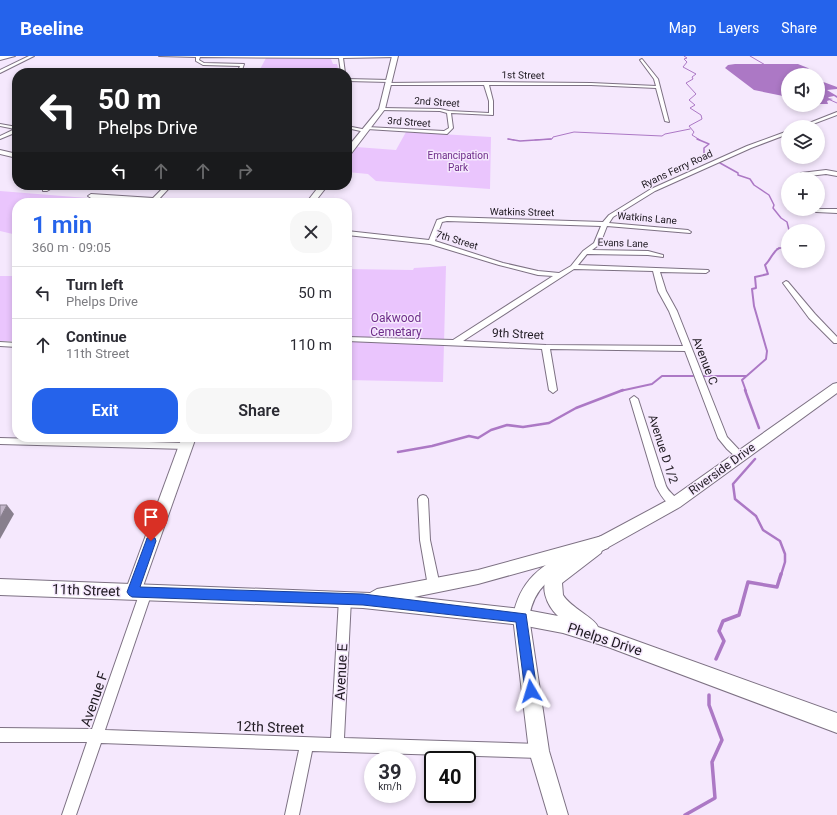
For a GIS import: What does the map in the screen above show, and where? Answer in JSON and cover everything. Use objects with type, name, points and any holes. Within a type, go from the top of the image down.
[{"type":"main road","points":[[363,600],[478,577],[602,543]]},
{"type":"main road","points":[[602,543],[555,579],[552,591],[557,603],[579,622],[608,638]]},
{"type":"main road","name":"11th Street","points":[[0,587],[363,600]]},
{"type":"main road","name":"Phelps Drive","points":[[363,600],[521,617],[563,625],[608,638],[837,723]]},
{"type":"street","points":[[0,58],[12,56]]},
{"type":"street","points":[[0,72],[32,56]]},
{"type":"street","points":[[160,56],[395,56],[382,109],[352,146]]},
{"type":"street","points":[[198,56],[198,62],[202,64],[243,65],[242,68]]},
{"type":"street","points":[[341,57],[343,68]]},
{"type":"street","points":[[642,60],[656,79],[666,121]]},
{"type":"street","points":[[0,68],[7,68]]},
{"type":"street","name":"1st Street","points":[[352,80],[447,85],[486,83],[630,85],[658,87]]},
{"type":"street","name":"2nd Street","points":[[382,109],[440,110],[449,112],[491,114],[491,101],[486,83]]},
{"type":"street","name":"3rd Street","points":[[352,128],[366,130],[436,133],[449,131],[451,128],[449,112]]},
{"type":"street","points":[[819,120],[837,113]]},
{"type":"street","points":[[0,125],[12,128]]},
{"type":"street","points":[[0,138],[12,132]]},
{"type":"street","name":"Ryans Ferry Road","points":[[455,342],[573,267],[584,252],[597,244],[605,224],[611,216],[653,190],[749,147],[781,135]]},
{"type":"street","points":[[0,152],[12,155]]},
{"type":"street","points":[[825,172],[837,174]]},
{"type":"street","points":[[157,198],[164,190]]},
{"type":"street","points":[[314,198],[320,190]]},
{"type":"street","points":[[91,196],[112,198]]},
{"type":"street","points":[[825,211],[837,211]]},
{"type":"street","name":"Watkins Street","points":[[431,242],[439,221],[447,220],[605,224]]},
{"type":"street","name":"Watkins Lane","points":[[605,224],[688,232]]},
{"type":"street","name":"7th Street","points":[[352,234],[431,242],[501,264],[538,273],[560,275]]},
{"type":"street","name":"Evans Lane","points":[[584,252],[648,254],[661,256]]},
{"type":"street","points":[[573,267],[706,271]]},
{"type":"street","name":"Avenue C","points":[[656,270],[662,291],[673,311],[723,438],[740,456]]},
{"type":"street","points":[[786,283],[812,316],[837,341]]},
{"type":"street","name":"9th Street","points":[[352,339],[455,342],[546,348],[688,349]]},
{"type":"street","points":[[0,344],[12,345]]},
{"type":"street","points":[[546,348],[553,390]]},
{"type":"street","name":"Riverside Drive","points":[[558,815],[539,751],[521,617],[524,599],[533,586],[547,572],[674,504],[740,456],[835,391]]},
{"type":"street","name":"Avenue D 1/2","points":[[634,398],[661,486],[665,494],[674,504]]},
{"type":"street","points":[[0,441],[12,441]]},
{"type":"street","points":[[139,592],[188,442]]},
{"type":"street","points":[[423,499],[424,540],[434,586]]},
{"type":"street","name":"Avenue F","points":[[69,815],[97,736],[139,592]]},
{"type":"street","name":"Avenue E","points":[[337,744],[344,599]]},
{"type":"street","name":"12th Street","points":[[0,735],[97,736],[539,751]]},
{"type":"street","points":[[292,815],[307,744]]},
{"type":"green space","points":[[266,58],[331,59],[333,64],[337,64],[338,68],[261,68]]},
{"type":"green space","name":"Emancipation Park","points":[[406,132],[491,137],[490,189],[376,181],[368,174],[352,172],[352,153],[356,147],[396,150]]},
{"type":"green space","points":[[0,191],[87,198],[12,198],[12,234],[0,231]]},
{"type":"green space","name":"Oakwood Cemetary","points":[[446,266],[443,382],[352,380],[352,269],[413,270],[414,268]]},
{"type":"green space","points":[[0,276],[12,276],[12,341],[0,341]]},
{"type":"shaded area","points":[[798,64],[808,68],[781,68],[781,96],[754,90],[725,68],[728,65]]},
{"type":"shaded area","points":[[825,83],[837,87],[837,89],[827,90],[837,96],[837,98],[834,96],[829,97],[828,98],[833,99],[827,101],[828,104],[825,104]]},
{"type":"building","points":[[0,505],[7,505],[0,518]]},
{"type":"waterway","points":[[684,56],[687,58],[684,59],[687,62],[683,67],[696,74],[692,77],[693,79],[686,83],[696,94],[689,100],[695,105],[690,108],[701,115],[702,119],[689,126],[694,132],[692,135],[700,140]]},
{"type":"waterway","points":[[750,56],[767,66]]},
{"type":"waterway","points":[[828,99],[837,103]]},
{"type":"waterway","points":[[541,140],[552,139],[553,137],[574,132],[662,136],[665,134],[690,129]]},
{"type":"waterway","points":[[508,139],[520,141],[541,140]]},
{"type":"waterway","points":[[541,140],[551,139]]},
{"type":"waterway","points":[[697,139],[709,144],[704,148],[704,154],[709,157]]},
{"type":"waterway","points":[[535,140],[541,140]]},
{"type":"waterway","points":[[720,163],[738,173],[738,175],[750,179],[754,185],[769,195],[774,205],[773,208],[788,224]]},
{"type":"waterway","points":[[746,391],[742,380],[766,359],[767,351],[754,306],[752,289],[756,288],[755,277],[768,274],[765,265],[778,249]]},
{"type":"waterway","points":[[621,391],[652,384],[662,376],[693,376]]},
{"type":"waterway","points":[[704,376],[746,376]]},
{"type":"waterway","points":[[745,390],[759,428]]},
{"type":"waterway","points":[[398,452],[432,446],[469,436],[478,438],[491,430],[507,425],[523,427],[549,423],[576,408],[621,391]]},
{"type":"waterway","points":[[755,459],[733,484],[735,499],[756,516],[763,530],[780,541],[785,554],[785,562],[781,575]]},
{"type":"waterway","points":[[716,659],[724,641],[719,631],[723,621],[739,615],[748,582],[777,587],[781,574]]},
{"type":"waterway","points":[[685,815],[715,798],[712,762],[722,740],[709,705],[709,695]]},
{"type":"route","points":[[151,541],[132,592],[363,600],[521,617],[531,691]]}]
